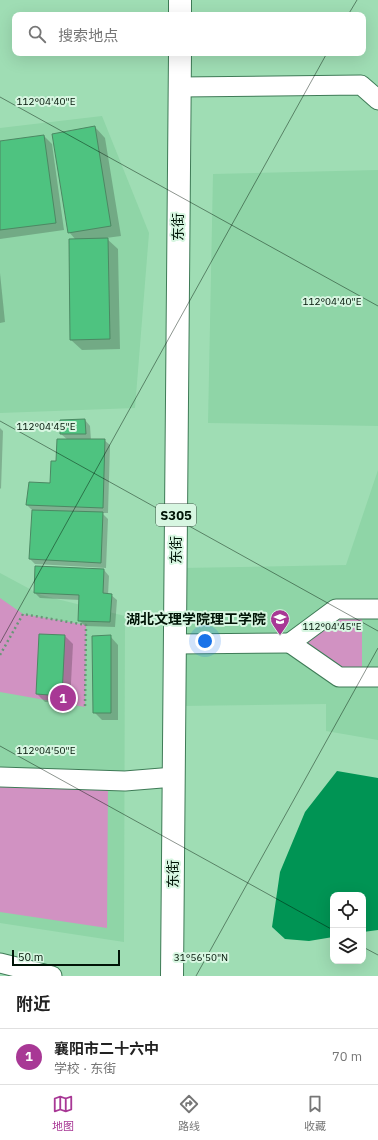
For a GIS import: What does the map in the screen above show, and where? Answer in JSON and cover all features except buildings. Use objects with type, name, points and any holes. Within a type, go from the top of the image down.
[{"type":"main road","points":[[180,0],[180,12]]},
{"type":"main road","name":"东街","points":[[172,976],[180,56]]},
{"type":"street","points":[[179,87],[369,84],[378,100]]},
{"type":"street","points":[[290,643],[336,609],[378,608]]},
{"type":"street","points":[[175,644],[290,643],[339,677],[378,677]]},
{"type":"street","points":[[0,777],[125,781],[174,777]]},
{"type":"street","points":[[0,963],[52,976]]},
{"type":"path","points":[[0,655],[24,614],[86,625],[85,707]]},
{"type":"shaded area","points":[[102,116],[149,233],[135,408],[0,413],[0,128]]},
{"type":"shaded area","points":[[378,170],[378,426],[208,423],[213,174]]},
{"type":"shaded area","name":"湖北文理学院理工学院","points":[[378,470],[378,740],[326,731],[326,704],[181,706],[182,568],[346,565]]},
{"type":"shaded area","points":[[0,573],[41,595],[125,616],[124,942],[0,923]]},
{"type":"shaded area","points":[[0,598],[23,614],[86,625],[85,707],[0,692]]},
{"type":"shaded area","points":[[336,609],[362,609],[362,677],[290,643]]},
{"type":"shaded area","points":[[337,771],[378,778],[378,930],[366,932],[366,892],[330,892],[330,938],[309,941],[285,939],[272,927],[280,872],[305,812]]},
{"type":"shaded area","points":[[0,777],[108,781],[107,928],[0,912]]},
{"type":"place","name":"湖北文理学院理工学院","points":[[280,636]]},
{"type":"place","name":"襄阳市二十六中","points":[[63,698]]}]
